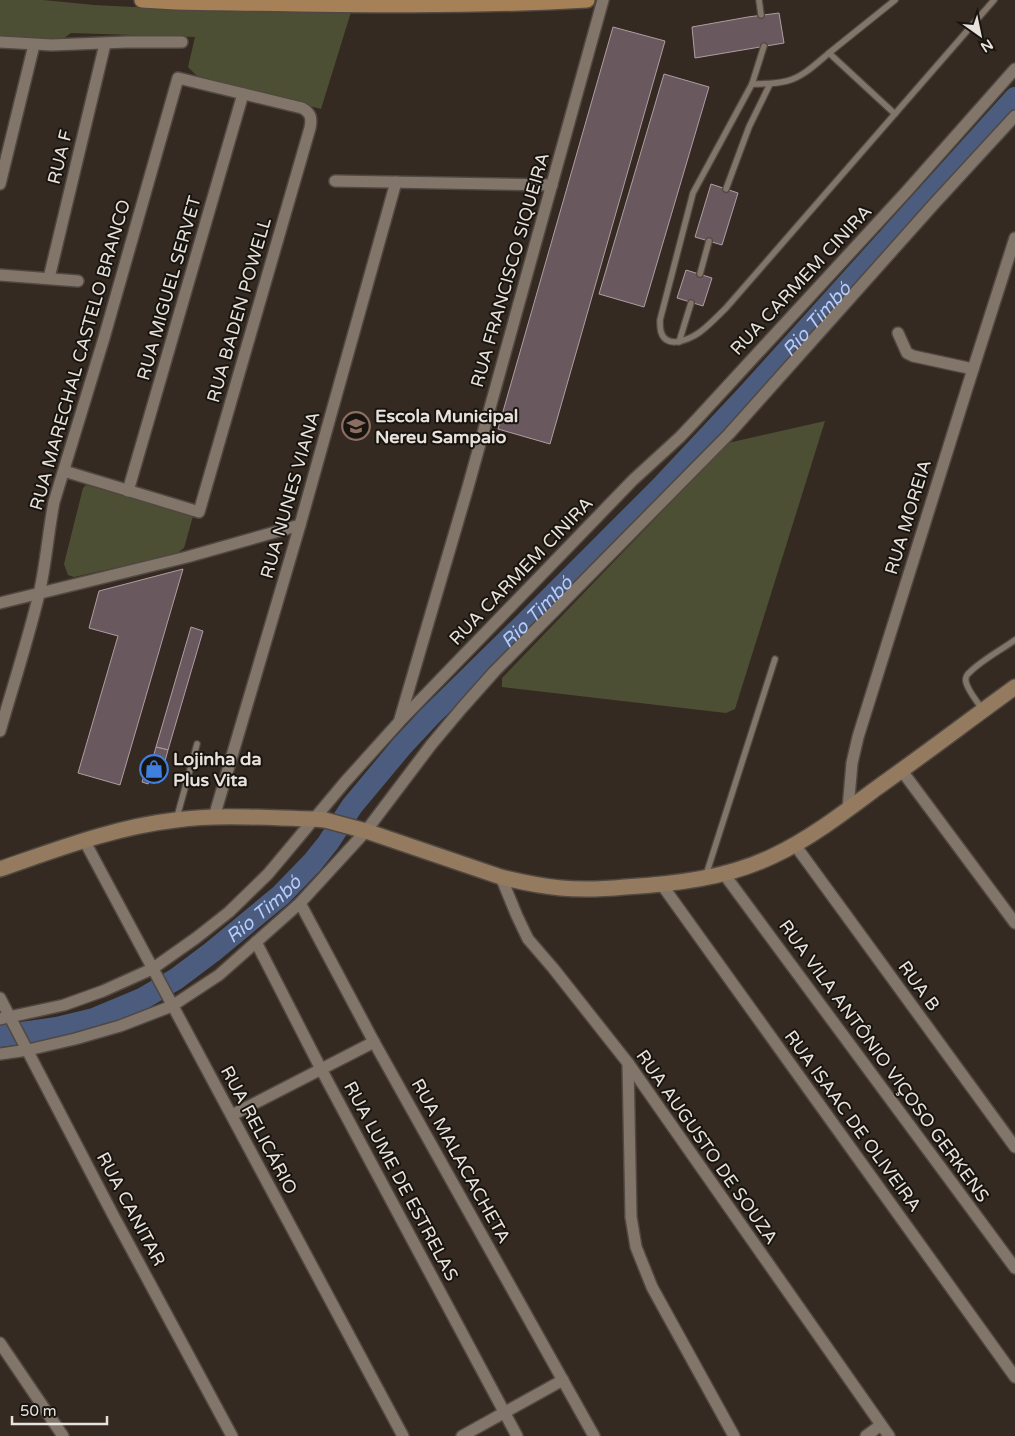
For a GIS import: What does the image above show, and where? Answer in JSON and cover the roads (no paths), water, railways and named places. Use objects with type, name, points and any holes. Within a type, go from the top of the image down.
[{"type":"main road","points":[[142,0],[176,2],[424,4],[587,0]]},
{"type":"main road","points":[[0,869],[84,840],[131,827],[176,820],[214,817],[319,819],[361,829],[501,878],[561,888],[580,889],[662,885],[706,878],[724,874],[770,857],[795,845],[902,771],[1015,687]]},
{"type":"street","name":"RUA FRANCISCO SIQUEIRA","points":[[400,721],[468,487],[603,0]]},
{"type":"street","points":[[0,42],[34,45],[182,42]]},
{"type":"street","name":"RUA F","points":[[49,278],[105,44]]},
{"type":"street","points":[[0,184],[34,45]]},
{"type":"street","name":"RUA CARMEM CINIRA","points":[[8,1020],[72,1003],[154,973],[229,912],[268,874],[319,819],[400,721],[633,480],[697,419],[906,192],[1015,69]]},
{"type":"street","name":"RUA BADEN POWELL","points":[[64,471],[199,512],[311,120],[307,111],[302,108],[178,78]]},
{"type":"street","name":"RUA MARECHAL CASTELO BRANCO","points":[[0,731],[39,594],[54,502],[104,338],[178,78]]},
{"type":"street","name":"RUA MIGUEL SERVET","points":[[128,491],[243,94]]},
{"type":"street","points":[[0,1054],[25,1047],[84,1036],[120,1026],[170,1002],[219,975],[300,903],[494,672],[744,419],[934,204],[1015,116]]},
{"type":"street","points":[[335,181],[552,185]]},
{"type":"street","name":"RUA NUNES VIANA","points":[[214,817],[300,526],[396,182]]},
{"type":"street","name":"RUA MOREIA","points":[[848,809],[852,763],[858,737],[1015,238]]},
{"type":"street","points":[[0,274],[78,281]]},
{"type":"street","points":[[898,333],[907,353],[913,356],[973,369]]},
{"type":"street","points":[[0,603],[187,557],[300,526]]},
{"type":"street","points":[[902,771],[1015,924]]},
{"type":"street","name":"RUA RELICÁRIO","points":[[84,840],[403,1436]]},
{"type":"street","name":"RUA B","points":[[795,845],[1015,1147]]},
{"type":"street","name":"RUA VILA ANTÔNIO VIÇOSO GERKENS","points":[[724,874],[1015,1268]]},
{"type":"street","name":"RUA AUGUSTO DE SOUZA","points":[[501,878],[528,939],[628,1063],[889,1436]]},
{"type":"street","name":"RUA ISAAC DE OLIVEIRA","points":[[662,885],[1015,1377]]},
{"type":"street","name":"RUA MALACACHETA","points":[[300,903],[374,1042],[594,1436]]},
{"type":"street","name":"RUA LUME DE ESTRELAS","points":[[256,942],[517,1436]]},
{"type":"street","name":"RUA CANITAR","points":[[0,998],[8,1020],[25,1047],[232,1436]]},
{"type":"street","points":[[232,1115],[374,1042]]},
{"type":"street","points":[[628,1063],[631,1217],[636,1247],[652,1288],[734,1436]]},
{"type":"street","points":[[0,1342],[63,1436]]},
{"type":"street","points":[[462,1436],[563,1380]]},
{"type":"street","points":[[866,1436],[881,1425]]},
{"type":"lane","points":[[759,0],[761,15]]},
{"type":"lane","points":[[752,84],[789,81],[808,70],[895,0]]},
{"type":"lane","points":[[764,46],[752,84],[693,193],[660,320],[661,332],[665,339],[671,342],[679,342],[704,329],[726,308],[994,0]]},
{"type":"lane","points":[[829,53],[895,114]]},
{"type":"lane","points":[[726,189],[749,126],[770,84]]},
{"type":"lane","points":[[700,274],[709,241]]},
{"type":"lane","points":[[679,342],[691,302]]},
{"type":"lane","points":[[983,710],[968,688],[966,676],[1015,640]]},
{"type":"lane","points":[[706,878],[775,659]]},
{"type":"lane","points":[[176,820],[197,744]]},
{"type":"waterway","name":"Rio Timbó","points":[[0,1036],[57,1028],[94,1019],[142,999],[176,979],[281,895],[312,863],[328,843],[352,806],[402,746],[661,487],[750,392],[1015,98]]},
{"type":"place","name":"Escola Municipal Nereu Sampaio","points":[[356,426]]},
{"type":"place","name":"Lojinha da Plus Vita","points":[[154,769]]}]
